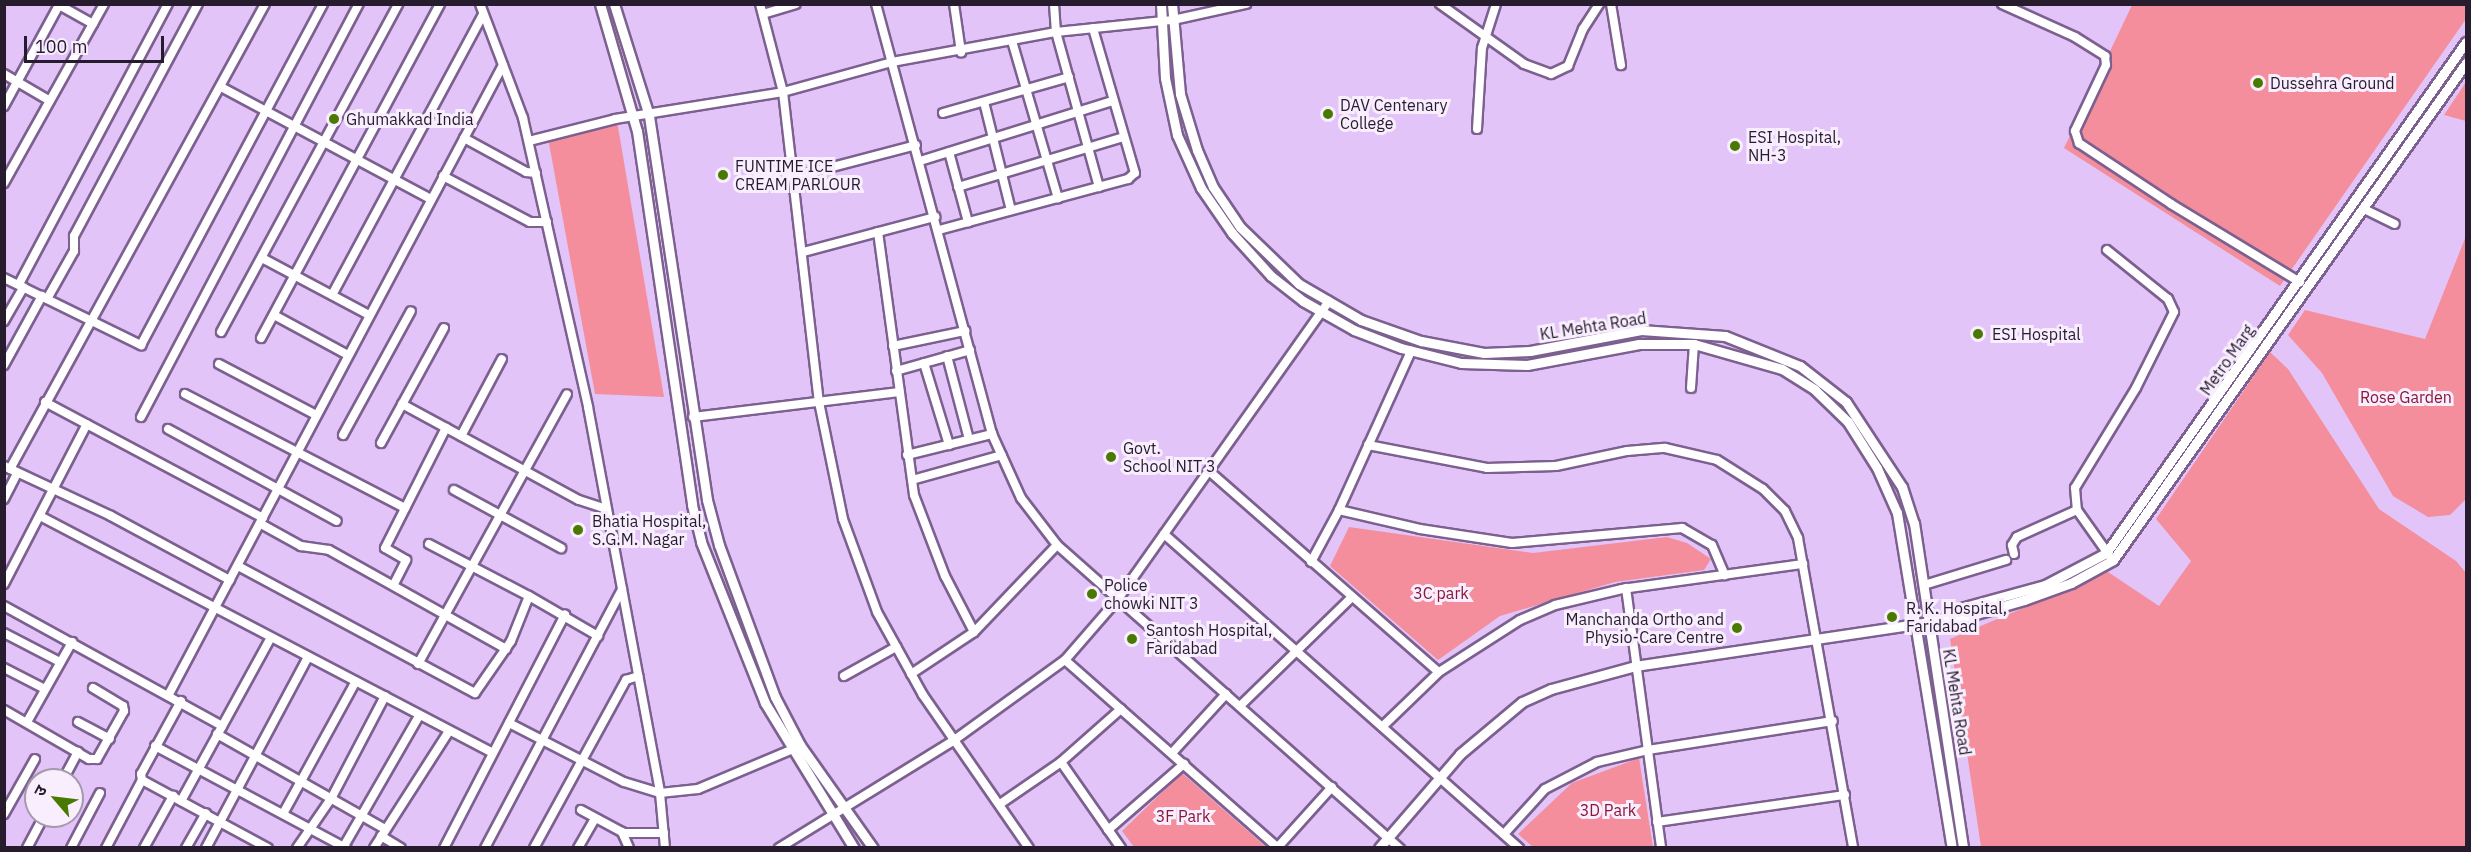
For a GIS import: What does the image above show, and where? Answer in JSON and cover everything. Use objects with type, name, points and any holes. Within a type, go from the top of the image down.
[{"type":"street","points":[[4,183],[104,4]]},
{"type":"street","points":[[4,321],[168,4]]},
{"type":"street","points":[[4,365],[74,251],[74,236],[198,4]]},
{"type":"street","points":[[4,499],[11,469],[45,402],[265,4]]},
{"type":"street","points":[[4,278],[141,345],[323,4]]},
{"type":"street","points":[[141,417],[359,4]]},
{"type":"street","points":[[221,332],[398,4]]},
{"type":"street","points":[[261,338],[440,4]]},
{"type":"street","points":[[480,4],[529,141],[547,222],[607,508],[660,793],[665,848]]},
{"type":"street","points":[[600,4],[634,119],[699,533],[765,703],[791,750],[854,848]]},
{"type":"street","points":[[614,4],[649,116],[707,500],[731,584],[775,697],[800,746],[873,848]]},
{"type":"street","points":[[760,4],[783,92],[819,402],[843,519],[877,612],[911,674],[952,741],[1000,804],[1029,848]]},
{"type":"street","points":[[763,14],[796,4]]},
{"type":"street","points":[[876,4],[939,230],[992,434],[1022,498],[1057,545],[1400,848]]},
{"type":"street","points":[[954,4],[961,52]]},
{"type":"street","points":[[1054,4],[1056,32],[1099,187]]},
{"type":"street","name":"KL Mehta Road","points":[[1161,4],[1165,78],[1177,135],[1201,188],[1232,233],[1271,276],[1322,312],[1354,330],[1411,351],[1461,363],[1527,365],[1639,344],[1694,344],[1782,369],[1815,390],[1848,422],[1877,468],[1897,513],[1918,624],[1952,848]]},
{"type":"street","name":"KL Mehta Road","points":[[1172,4],[1180,94],[1197,150],[1213,187],[1240,227],[1299,284],[1361,320],[1420,341],[1484,353],[1530,351],[1641,330],[1689,330],[1725,336],[1800,366],[1846,402],[1902,487],[1914,523],[1963,848]]},
{"type":"street","points":[[529,141],[615,119],[634,119],[783,92],[892,62],[961,52],[1056,32],[1162,22],[1246,4]]},
{"type":"street","points":[[1440,4],[1484,38],[1532,68],[1556,73],[1568,66],[1583,29],[1599,4]]},
{"type":"street","points":[[1477,129],[1477,82],[1484,38],[1496,4]]},
{"type":"street","points":[[1611,4],[1622,65]]},
{"type":"street","points":[[2002,4],[2075,37],[2105,56],[2106,65],[2075,131],[2079,143],[2171,204],[2300,282]]},
{"type":"street","points":[[4,106],[59,5],[93,24]]},
{"type":"street","points":[[332,296],[483,15]]},
{"type":"street","points":[[939,230],[1128,179],[1135,172],[1093,28]]},
{"type":"street","points":[[1012,41],[1058,198]]},
{"type":"street","name":"Metro Marg","points":[[2110,556],[2466,42]]},
{"type":"street","name":"Metro Marg","points":[[1379,848],[1440,775],[1492,724],[1522,702],[1589,676],[1635,666],[1930,622],[1950,616],[1957,609],[2045,585],[2110,556],[2364,209],[2466,63]]},
{"type":"street","points":[[169,694],[502,65]]},
{"type":"street","points":[[4,74],[50,101]]},
{"type":"street","points":[[943,113],[1069,77]]},
{"type":"street","points":[[221,87],[431,199]]},
{"type":"street","points":[[920,161],[1113,101]]},
{"type":"street","points":[[984,102],[1011,210]]},
{"type":"street","points":[[958,187],[1124,137]]},
{"type":"street","points":[[464,138],[526,172],[536,173]]},
{"type":"street","points":[[794,177],[916,145]]},
{"type":"street","points":[[949,152],[968,222]]},
{"type":"street","points":[[443,176],[530,222],[547,222]]},
{"type":"street","points":[[2364,209],[2395,224]]},
{"type":"street","points":[[802,252],[935,217]]},
{"type":"street","points":[[878,232],[912,480],[945,576],[974,632]]},
{"type":"street","points":[[2107,250],[2168,299],[2174,312],[2136,388],[2076,484],[2077,510],[2110,556]]},
{"type":"street","points":[[262,258],[369,315]]},
{"type":"street","points":[[778,848],[844,805],[952,741],[1065,660],[1118,598],[1329,301]]},
{"type":"street","points":[[343,435],[411,310]]},
{"type":"street","points":[[274,315],[348,355]]},
{"type":"street","points":[[381,442],[444,328]]},
{"type":"street","points":[[893,346],[965,331]]},
{"type":"street","points":[[1691,388],[1694,344]]},
{"type":"street","points":[[896,371],[970,350]]},
{"type":"street","points":[[1311,562],[1339,510],[1411,351]]},
{"type":"street","points":[[947,356],[969,440]]},
{"type":"street","points":[[461,436],[502,359]]},
{"type":"street","points":[[924,363],[949,445]]},
{"type":"street","points":[[219,364],[316,415]]},
{"type":"street","points":[[693,417],[899,392]]},
{"type":"street","points":[[185,394],[405,508]]},
{"type":"street","points":[[418,664],[446,618],[567,394]]},
{"type":"street","points":[[45,402],[262,521],[301,546],[329,550],[394,584],[446,618],[506,649]]},
{"type":"street","points":[[402,405],[579,500],[607,508]]},
{"type":"street","points":[[4,584],[87,424]]},
{"type":"street","points":[[394,584],[406,560],[385,548],[446,428]]},
{"type":"street","points":[[168,429],[337,521]]},
{"type":"street","points":[[907,455],[992,434]]},
{"type":"street","points":[[1368,445],[1487,468],[1556,466],[1648,448],[1692,453],[1731,466],[1777,501],[1794,527],[1803,564],[1833,721],[1852,848]]},
{"type":"street","points":[[912,480],[1002,455]]},
{"type":"street","points":[[11,469],[111,516],[230,580]]},
{"type":"street","points":[[1209,471],[1439,672]]},
{"type":"street","points":[[454,490],[500,517],[561,548]]},
{"type":"street","points":[[1339,510],[1420,529],[1512,543],[1682,528],[1703,537],[1712,545],[1725,575]]},
{"type":"street","points":[[2014,554],[2012,545],[2018,537],[2077,510]]},
{"type":"street","points":[[40,516],[216,605],[265,632],[270,639],[493,753]]},
{"type":"street","points":[[1164,534],[1440,775],[1519,848]]},
{"type":"street","points":[[429,544],[565,615],[598,636]]},
{"type":"street","points":[[911,674],[974,632],[1057,545]]},
{"type":"street","points":[[1923,585],[2006,560]]},
{"type":"street","points":[[1383,726],[1439,672],[1520,620],[1571,600],[1626,588],[1803,564]]},
{"type":"street","points":[[238,566],[475,693],[506,649],[529,596]]},
{"type":"street","points":[[1626,588],[1661,848]]},
{"type":"street","points":[[485,848],[544,741],[622,589]]},
{"type":"street","points":[[1240,706],[1352,597]]},
{"type":"street","points":[[4,606],[169,694],[222,726]]},
{"type":"street","points":[[444,848],[565,615]]},
{"type":"street","points":[[4,633],[60,662]]},
{"type":"street","points":[[181,801],[270,639]]},
{"type":"street","points":[[27,722],[72,642]]},
{"type":"street","points":[[844,676],[896,647]]},
{"type":"street","points":[[206,848],[308,657]]},
{"type":"street","points":[[1065,660],[1277,847],[1332,787]]},
{"type":"street","points":[[4,668],[45,689]]},
{"type":"street","points":[[534,848],[580,760],[626,680],[638,676]]},
{"type":"street","points":[[284,812],[356,681]]},
{"type":"street","points":[[4,710],[78,752],[97,759],[124,711],[123,706],[93,688]]},
{"type":"street","points":[[1172,753],[1226,694]]},
{"type":"street","points":[[297,848],[309,827],[332,797],[385,696]]},
{"type":"street","points":[[106,848],[142,780],[141,774],[155,746],[181,701]]},
{"type":"street","points":[[1000,804],[1061,762],[1121,709]]},
{"type":"street","points":[[155,746],[238,787],[345,847],[419,716]]},
{"type":"street","points":[[1504,834],[1533,800],[1562,778],[1597,762],[1648,750],[1833,721]]},
{"type":"street","points":[[78,722],[110,739]]},
{"type":"street","points":[[509,723],[624,782],[660,793],[698,789],[800,746]]},
{"type":"street","points":[[374,848],[449,731]]},
{"type":"street","points":[[217,734],[363,814],[401,848]]},
{"type":"street","points":[[69,768],[78,752]]},
{"type":"street","points":[[4,814],[35,759]]},
{"type":"street","points":[[1061,762],[1121,848]]},
{"type":"street","points":[[1108,830],[1184,764]]},
{"type":"street","points":[[142,780],[221,820],[268,848]]},
{"type":"street","points":[[71,848],[100,792]]},
{"type":"street","points":[[1657,822],[1845,795]]},
{"type":"street","points":[[144,848],[173,796]]},
{"type":"street","points":[[581,810],[622,832],[664,833]]},
{"type":"street","points":[[186,848],[206,813]]},
{"type":"street","points":[[578,848],[595,818]]},
{"type":"street","points":[[27,848],[38,828]]},
{"type":"street","points":[[622,832],[629,848]]},
{"type":"green space","name":"Dussehra Ground","points":[[2132,5],[2466,5],[2466,19],[2280,286],[2064,148]]},
{"type":"green space","points":[[2466,82],[2466,121],[2444,115]]},
{"type":"green space","points":[[617,121],[664,397],[595,394],[548,138]]},
{"type":"green space","name":"Rose Garden","points":[[2466,236],[2466,499],[2450,515],[2428,517],[2393,496],[2322,373],[2288,335],[2305,310],[2425,339]]},
{"type":"green space","points":[[2270,352],[2288,369],[2379,509],[2456,561],[2466,573],[2466,847],[1981,847],[1950,639],[2108,572],[2159,606],[2191,561],[2156,519]]},
{"type":"green space","name":"3C park","points":[[1349,527],[1533,553],[1667,537],[1687,543],[1711,559],[1704,570],[1615,582],[1500,616],[1438,660],[1330,566]]},
{"type":"green space","name":"3D Park","points":[[1639,758],[1653,847],[1533,847],[1518,834],[1572,783]]},
{"type":"green space","name":"3F Park","points":[[1182,773],[1266,847],[1134,847],[1122,831]]},
{"type":"place","name":"Dussehra Ground","points":[[2258,83]]},
{"type":"place","name":"DAV Centenary College","points":[[1328,114]]},
{"type":"place","name":"Ghumakkad India","points":[[334,119]]},
{"type":"place","name":"ESI Hospital, NH-3","points":[[1735,146]]},
{"type":"place","name":"FUNTIME ICE CREAM PARLOUR","points":[[723,175]]},
{"type":"place","name":"ESI Hospital","points":[[1978,334]]},
{"type":"place","name":"Govt. School NIT 3","points":[[1111,457]]},
{"type":"place","name":"Bhatia Hospital, S.G.M. Nagar","points":[[578,530]]},
{"type":"place","name":"Police chowki NIT 3","points":[[1092,594]]},
{"type":"place","name":"R. K. Hospital, Faridabad","points":[[1892,617]]},
{"type":"place","name":"Manchanda Ortho and Physio-Care Centre","points":[[1737,628]]},
{"type":"place","name":"Santosh Hospital, Faridabad","points":[[1132,639]]}]
